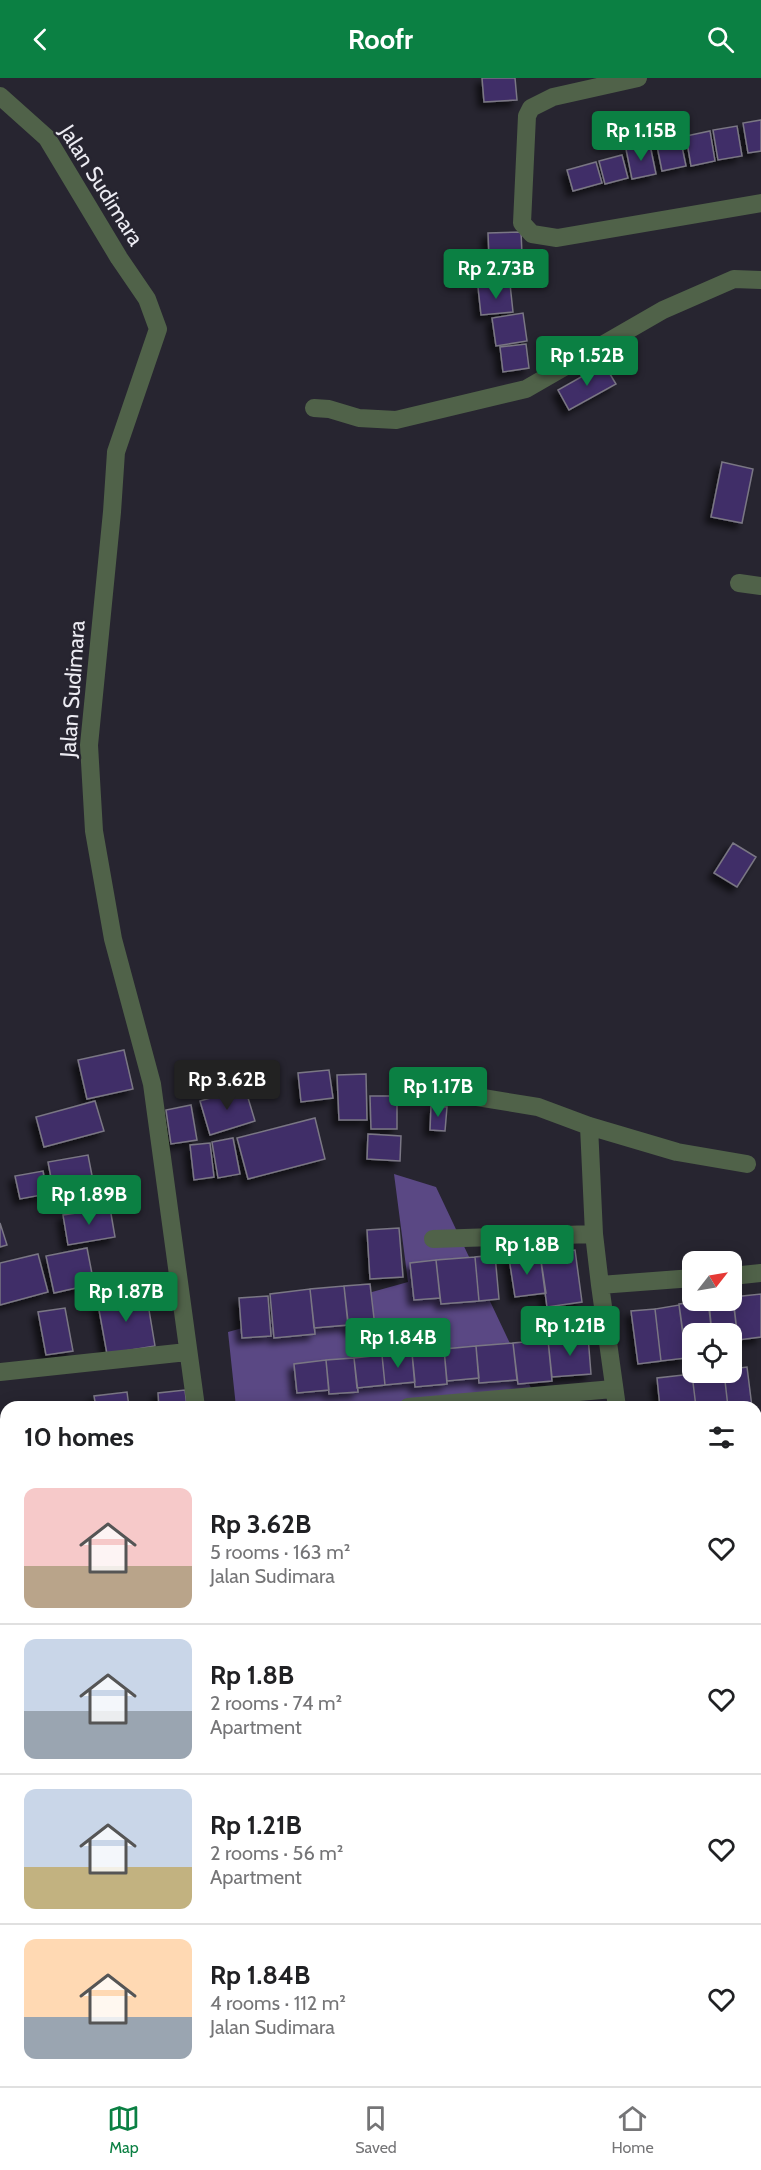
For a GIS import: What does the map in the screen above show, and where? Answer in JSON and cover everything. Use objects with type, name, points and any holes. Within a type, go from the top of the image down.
[{"type":"street","points":[[638,78],[553,97],[531,108],[527,116],[522,223],[532,234],[557,238],[761,203]]},
{"type":"street","name":"Jalan Sudimara","points":[[0,96],[47,138],[119,258],[147,299],[158,329],[116,452],[89,745],[94,831],[113,939],[152,1084],[195,1401]]},
{"type":"street","points":[[314,408],[329,409],[359,418],[396,420],[526,389],[663,310],[734,279],[761,280]]},
{"type":"street","points":[[739,583],[761,586]]},
{"type":"street","points":[[434,1090],[538,1107],[589,1126],[677,1152],[747,1164]]},
{"type":"street","points":[[546,1401],[615,1398],[594,1233],[589,1126]]},
{"type":"street","points":[[433,1239],[594,1233]]},
{"type":"street","points":[[742,1275],[761,1273]]},
{"type":"street","points":[[600,1285],[682,1279]]},
{"type":"street","points":[[0,1371],[187,1352]]},
{"type":"shaded area","points":[[394,1174],[436,1187],[537,1401],[235,1401],[228,1332],[408,1282]]},
{"type":"building","points":[[482,78],[515,78],[517,100],[484,102]]},
{"type":"building","points":[[761,120],[761,151],[748,153],[743,123]]},
{"type":"building","points":[[737,126],[742,156],[718,160],[713,130]]},
{"type":"building","points":[[710,131],[715,161],[691,166],[686,136]]},
{"type":"building","points":[[680,137],[686,166],[662,171],[656,141]]},
{"type":"building","points":[[650,145],[656,174],[632,179],[626,149]]},
{"type":"building","points":[[622,155],[628,178],[605,184],[599,161]]},
{"type":"building","points":[[596,162],[602,183],[573,191],[567,170]]},
{"type":"building","points":[[521,232],[522,254],[542,253],[543,278],[490,280],[488,233]]},
{"type":"building","points":[[510,284],[513,312],[481,315],[478,287]]},
{"type":"building","points":[[523,313],[527,341],[496,346],[492,318]]},
{"type":"building","points":[[526,344],[529,368],[503,372],[500,347]]},
{"type":"building","points":[[604,364],[616,384],[569,410],[558,390]]},
{"type":"building","points":[[722,462],[753,469],[742,523],[711,517]]},
{"type":"building","points":[[733,843],[756,857],[737,887],[714,873]]},
{"type":"building","points":[[124,1050],[133,1089],[87,1099],[78,1060]]},
{"type":"building","points":[[329,1070],[333,1098],[301,1102],[298,1073]]},
{"type":"building","points":[[366,1074],[367,1120],[339,1120],[337,1075]]},
{"type":"building","points":[[245,1088],[255,1121],[210,1135],[200,1101]]},
{"type":"building","points":[[370,1096],[397,1096],[397,1129],[371,1129]]},
{"type":"building","points":[[95,1101],[104,1131],[44,1147],[36,1117]]},
{"type":"building","points":[[191,1105],[197,1140],[171,1144],[166,1110]]},
{"type":"building","points":[[431,1106],[447,1107],[445,1131],[430,1130]]},
{"type":"building","points":[[315,1118],[325,1159],[248,1179],[237,1138]]},
{"type":"building","points":[[368,1134],[401,1136],[400,1161],[367,1159]]},
{"type":"building","points":[[233,1138],[240,1174],[218,1178],[212,1142]]},
{"type":"building","points":[[210,1143],[214,1177],[194,1180],[190,1145]]},
{"type":"building","points":[[88,1155],[96,1196],[56,1204],[48,1162]]},
{"type":"building","points":[[43,1171],[47,1194],[20,1199],[15,1176]]},
{"type":"building","points":[[110,1208],[115,1237],[68,1245],[63,1215]]},
{"type":"building","points":[[0,1223],[7,1245],[0,1247]]},
{"type":"building","points":[[399,1228],[403,1277],[370,1279],[367,1230]]},
{"type":"building","points":[[87,1248],[94,1284],[54,1293],[46,1256]]},
{"type":"building","points":[[575,1250],[582,1302],[547,1307],[540,1254]]},
{"type":"building","points":[[38,1254],[48,1292],[0,1305],[0,1263]]},
{"type":"building","points":[[540,1254],[546,1293],[515,1297],[509,1258]]},
{"type":"building","points":[[495,1255],[499,1299],[479,1301],[475,1257]]},
{"type":"building","points":[[475,1257],[479,1301],[441,1304],[436,1260]]},
{"type":"building","points":[[436,1260],[440,1298],[414,1300],[410,1263]]},
{"type":"building","points":[[370,1284],[375,1327],[349,1330],[344,1286]]},
{"type":"building","points":[[344,1286],[348,1325],[314,1328],[310,1289]]},
{"type":"building","points":[[310,1289],[315,1334],[274,1338],[270,1294]]},
{"type":"building","points":[[146,1292],[155,1346],[107,1354],[97,1299]]},
{"type":"building","points":[[761,1294],[761,1337],[742,1339],[742,1323],[736,1323],[735,1311],[742,1311],[742,1296]]},
{"type":"building","points":[[268,1296],[271,1336],[242,1338],[239,1298]]},
{"type":"building","points":[[679,1304],[682,1304],[682,1311],[709,1311],[711,1323],[682,1323],[682,1326]]},
{"type":"building","points":[[679,1305],[682,1358],[661,1361],[655,1309]]},
{"type":"building","points":[[65,1308],[73,1351],[46,1355],[38,1312]]},
{"type":"building","points":[[655,1309],[661,1361],[638,1364],[631,1311]]},
{"type":"building","points":[[710,1311],[734,1311],[736,1323],[711,1323]]},
{"type":"building","points":[[588,1336],[591,1374],[552,1377],[548,1340]]},
{"type":"building","points":[[548,1340],[552,1381],[518,1384],[513,1343]]},
{"type":"building","points":[[513,1343],[517,1380],[479,1383],[476,1346]]},
{"type":"building","points":[[476,1346],[479,1378],[447,1381],[444,1349]]},
{"type":"building","points":[[444,1349],[447,1384],[415,1387],[412,1353]]},
{"type":"building","points":[[412,1353],[415,1382],[385,1385],[382,1355]]},
{"type":"building","points":[[382,1355],[385,1385],[357,1388],[354,1358]]},
{"type":"building","points":[[354,1358],[358,1392],[329,1394],[326,1360]]},
{"type":"building","points":[[326,1360],[329,1390],[297,1393],[294,1364]]},
{"type":"building","points":[[747,1367],[751,1401],[727,1401],[725,1383],[742,1383],[742,1368]]},
{"type":"building","points":[[682,1375],[682,1383],[693,1383],[695,1401],[659,1401],[657,1378]]},
{"type":"building","points":[[693,1383],[725,1383],[727,1401],[695,1401]]},
{"type":"building","points":[[185,1390],[186,1401],[159,1401],[158,1393]]},
{"type":"building","points":[[127,1392],[128,1401],[95,1401],[94,1396]]}]
